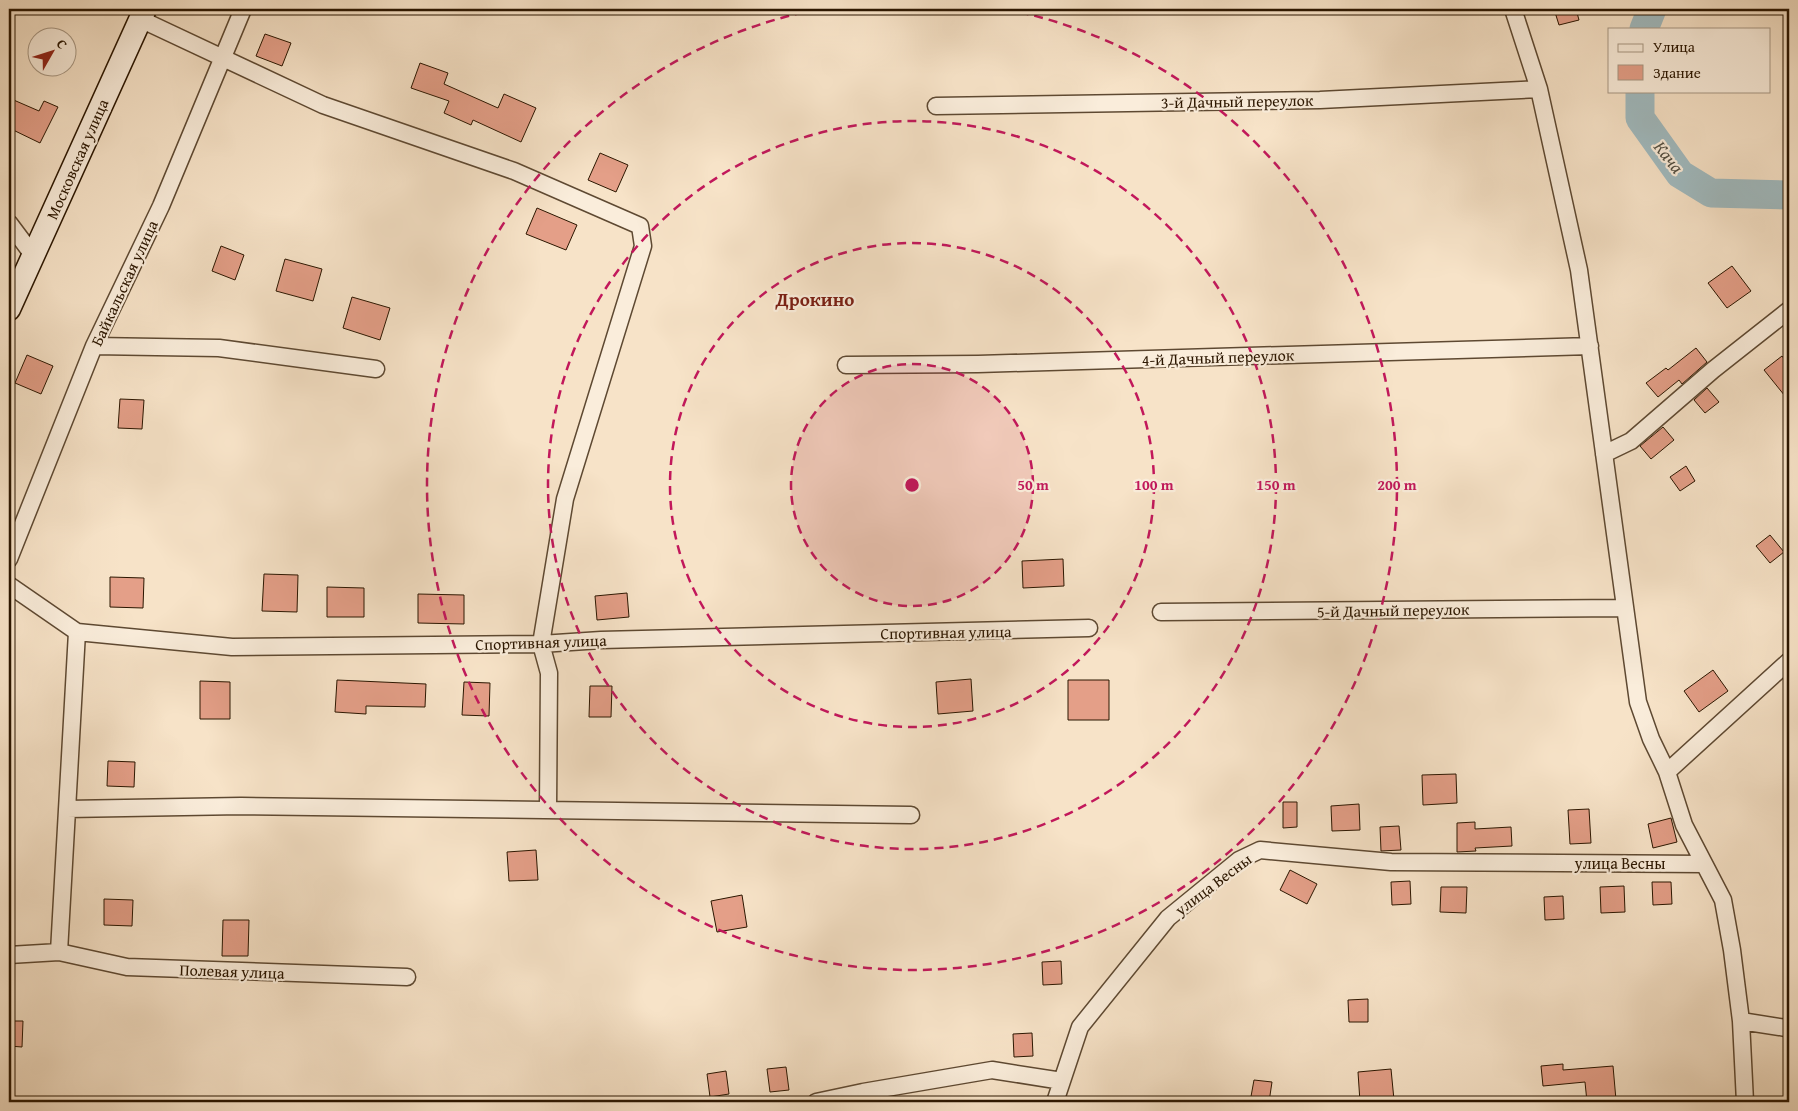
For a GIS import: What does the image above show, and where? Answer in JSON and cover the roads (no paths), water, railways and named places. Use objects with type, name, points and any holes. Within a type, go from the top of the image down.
[{"type":"street","name":"Байкальская улица","points":[[9,559],[94,346],[161,206],[243,9]]},
{"type":"street","points":[[1513,9],[1539,89],[1579,270],[1638,702],[1651,739],[1667,772],[1684,825],[1723,900],[1732,950],[1741,1021],[1745,1102]]},
{"type":"street","points":[[143,14],[222,58],[323,105],[514,171],[640,226],[643,246],[565,499],[541,644],[549,673],[548,810]]},
{"type":"street","name":"Московская улица","points":[[9,308],[143,14]]},
{"type":"street","name":"3-й Дачный переулок","points":[[936,106],[1320,100],[1539,89]]},
{"type":"street","points":[[9,223],[33,255]]},
{"type":"street","points":[[1604,454],[1631,441],[1713,370],[1789,310]]},
{"type":"street","points":[[94,346],[219,348],[376,370]]},
{"type":"street","name":"4-й Дачный переулок","points":[[846,365],[988,364],[1590,346]]},
{"type":"street","name":"Спортивная улица","points":[[9,585],[77,632],[232,647],[541,644],[601,640],[1089,628]]},
{"type":"street","name":"5-й Дачный переулок","points":[[1161,612],[1625,608]]},
{"type":"street","points":[[59,952],[77,632]]},
{"type":"street","points":[[1667,772],[1789,661]]},
{"type":"street","points":[[67,808],[241,806],[911,815]]},
{"type":"street","name":"улица Весны","points":[[1055,1102],[1080,1027],[1168,918],[1239,860],[1260,850],[1391,862],[1704,864]]},
{"type":"street","name":"Полевая улица","points":[[9,955],[59,952],[127,967],[407,977]]},
{"type":"street","points":[[1741,1021],[1786,1028],[1789,1025]]},
{"type":"street","points":[[816,1102],[992,1070],[1062,1081]]},
{"type":"waterway","name":"Кача","points":[[1644,28],[1652,9]]},
{"type":"waterway","name":"Кача","points":[[1640,92],[1640,118],[1680,174],[1711,193],[1789,195]]},
{"type":"district","name":"Дрокино","points":[[815,299]]}]
